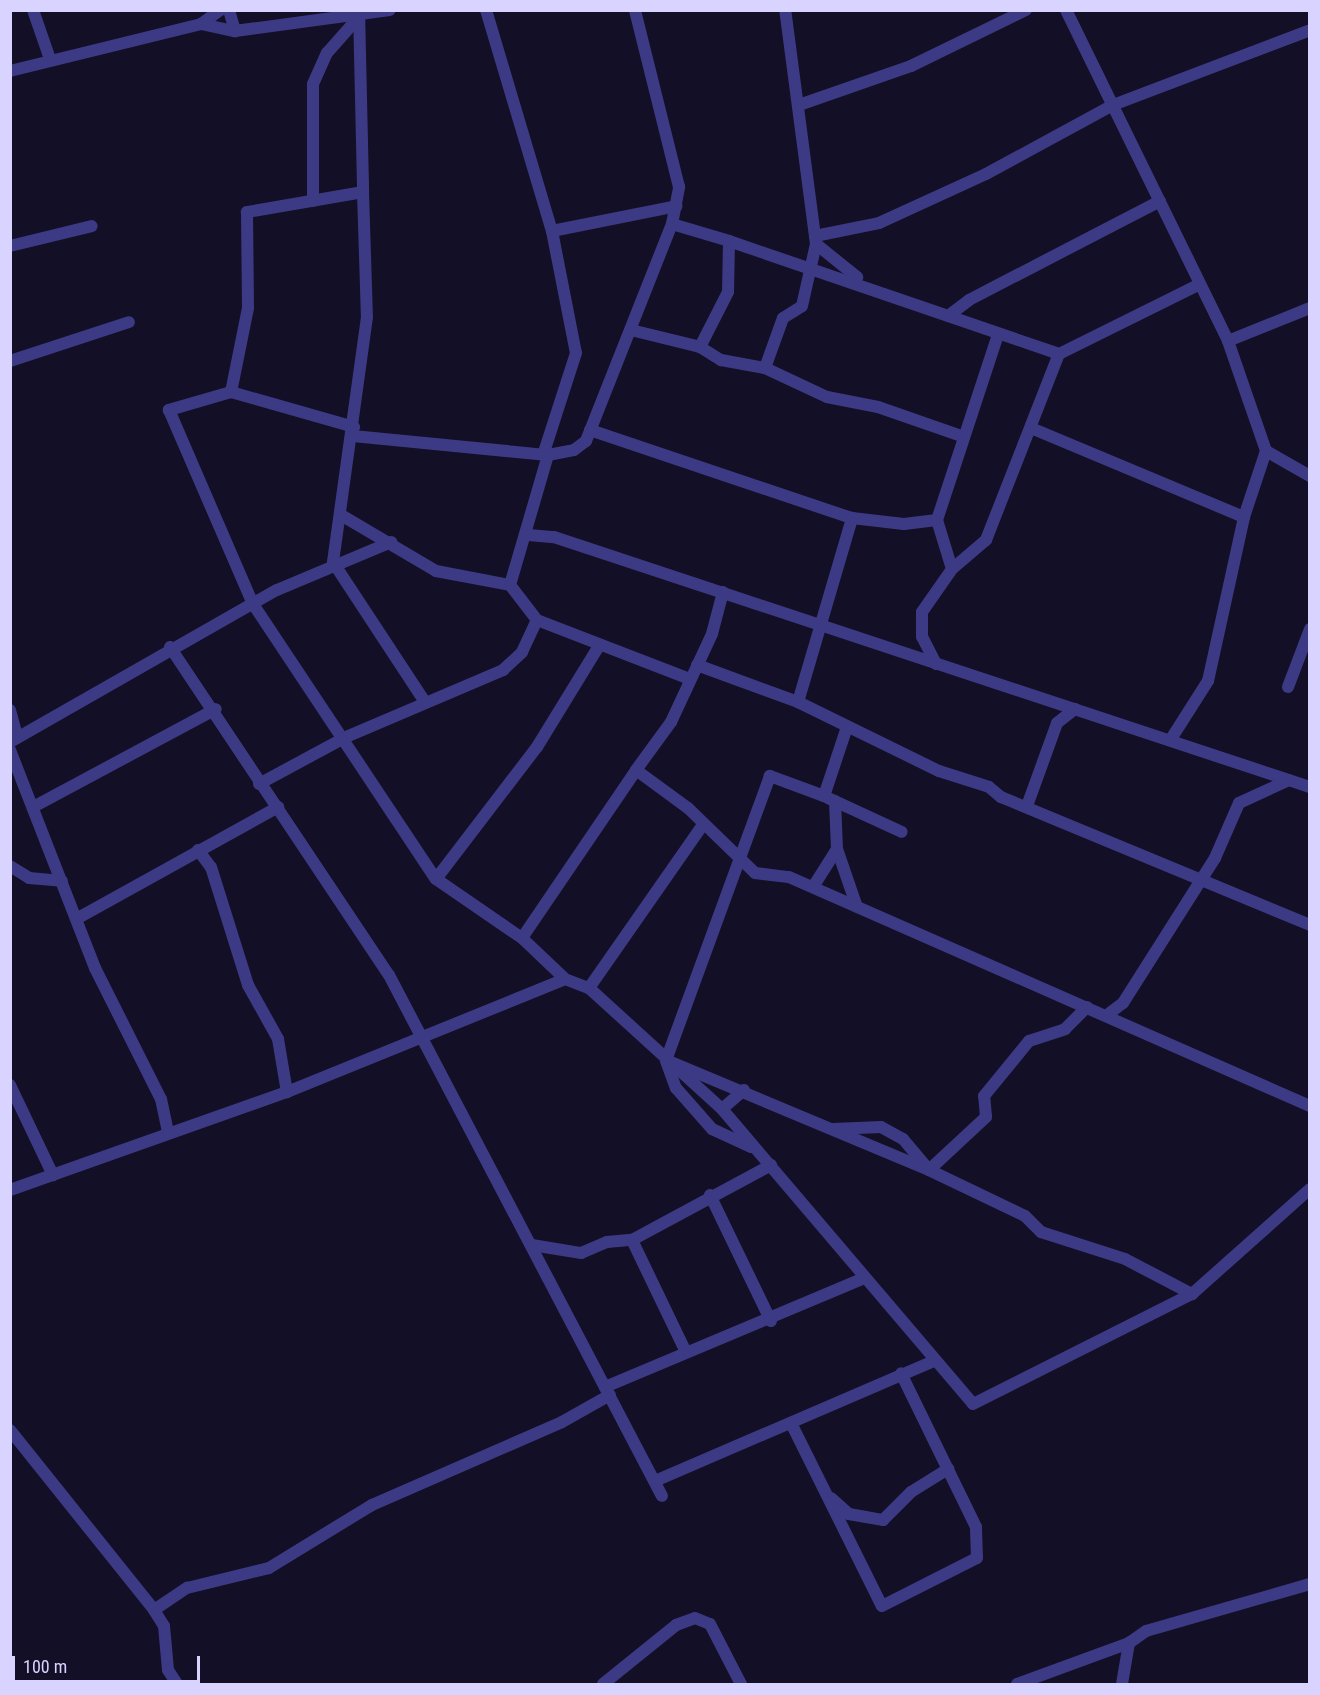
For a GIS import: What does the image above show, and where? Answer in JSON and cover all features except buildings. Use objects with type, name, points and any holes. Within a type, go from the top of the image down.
[{"type":"street","points":[[33,10],[50,59]]},
{"type":"street","points":[[10,71],[50,59],[201,24],[220,10]]},
{"type":"street","points":[[229,10],[235,31]]},
{"type":"street","points":[[201,24],[235,31],[390,10]]},
{"type":"street","points":[[486,10],[552,231],[576,352],[545,455],[529,535],[510,585]]},
{"type":"street","points":[[634,10],[679,187],[672,224],[649,270],[631,330],[590,430],[574,450],[545,455],[354,431],[231,392],[169,410],[253,604],[346,737],[395,825],[436,879],[522,938],[565,979],[589,988],[722,1109],[933,1361],[973,1404],[1192,1294],[1310,1189]]},
{"type":"street","points":[[765,368],[783,318],[802,306],[814,267],[816,240],[785,10]]},
{"type":"street","points":[[799,105],[911,66],[1026,10]]},
{"type":"street","points":[[1066,10],[1160,201],[1198,285],[1228,341],[1266,452],[1244,517],[1208,681],[1171,740]]},
{"type":"street","points":[[359,14],[367,317],[354,431],[333,562],[425,702]]},
{"type":"street","points":[[313,201],[313,84],[327,53],[359,14]]},
{"type":"street","points":[[816,240],[862,230],[919,205],[1113,105],[1310,30]]},
{"type":"street","points":[[231,392],[248,308],[247,212],[363,192]]},
{"type":"street","points":[[948,316],[969,300],[1160,201]]},
{"type":"street","points":[[552,231],[677,206]]},
{"type":"street","points":[[672,224],[814,267],[1059,354]]},
{"type":"street","points":[[10,246],[92,226]]},
{"type":"street","points":[[816,240],[877,290]]},
{"type":"street","points":[[700,347],[728,292],[729,241]]},
{"type":"street","points":[[936,664],[922,637],[922,612],[952,569],[986,540],[1032,428],[1059,354],[1198,285]]},
{"type":"street","points":[[1228,341],[1310,308]]},
{"type":"street","points":[[10,361],[129,322]]},
{"type":"street","points":[[631,330],[700,347],[721,360],[765,368],[827,397],[878,407],[964,437]]},
{"type":"street","points":[[952,569],[937,520],[998,334]]},
{"type":"street","points":[[1032,428],[1244,517]]},
{"type":"street","points":[[590,430],[852,518],[904,524],[937,520]]},
{"type":"street","points":[[1266,452],[1310,476]]},
{"type":"street","points":[[341,515],[391,542],[436,571],[510,585],[537,620],[599,646],[690,679]]},
{"type":"street","points":[[798,702],[852,518]]},
{"type":"street","points":[[529,535],[554,537],[1310,787]]},
{"type":"street","points":[[10,710],[14,739],[170,646],[333,562],[391,542]]},
{"type":"street","points":[[522,938],[636,770],[671,723],[697,665],[723,592]]},
{"type":"street","points":[[260,784],[346,737],[503,670],[522,652],[537,620]]},
{"type":"street","points":[[1288,687],[1310,629]]},
{"type":"street","points":[[170,646],[216,709],[260,784],[278,807],[384,966],[662,1496]]},
{"type":"street","points":[[436,879],[537,747],[599,646]]},
{"type":"street","points":[[697,665],[798,702],[848,727],[1027,806],[1202,877],[1310,925]]},
{"type":"street","points":[[1052,702],[1057,723]]},
{"type":"street","points":[[35,806],[216,709]]},
{"type":"street","points":[[1027,806],[1057,723],[1075,709]]},
{"type":"street","points":[[848,727],[830,798],[837,849],[857,907]]},
{"type":"street","points":[[10,750],[35,806],[95,968],[161,1099],[168,1132]]},
{"type":"street","points":[[636,770],[755,873],[789,877],[813,887],[1107,1015],[1184,1055],[1310,1106]]},
{"type":"street","points":[[757,1149],[712,1129],[676,1088],[666,1060],[770,776],[830,798],[902,832]]},
{"type":"street","points":[[1107,1015],[1123,1003],[1202,877],[1239,803],[1289,780]]},
{"type":"street","points":[[78,918],[278,807]]},
{"type":"street","points":[[589,988],[702,826]]},
{"type":"street","points":[[813,887],[837,849]]},
{"type":"street","points":[[198,850],[211,867],[248,985],[278,1039],[287,1092]]},
{"type":"street","points":[[10,866],[28,878],[62,881]]},
{"type":"street","points":[[10,1190],[168,1132],[287,1092],[422,1041],[565,979]]},
{"type":"street","points":[[929,1170],[986,1117],[984,1096],[1029,1041],[1065,1029],[1087,1007]]},
{"type":"street","points":[[666,1060],[744,1090],[929,1170],[1025,1216],[1041,1232],[1125,1259],[1192,1294]]},
{"type":"street","points":[[10,1085],[53,1174]]},
{"type":"street","points":[[722,1109],[744,1090]]},
{"type":"street","points":[[832,1129],[881,1127],[903,1139],[929,1170]]},
{"type":"street","points":[[532,1245],[581,1253],[607,1242],[632,1240],[710,1195],[771,1165]]},
{"type":"street","points":[[710,1195],[771,1321]]},
{"type":"street","points":[[632,1240],[686,1352]]},
{"type":"street","points":[[154,1610],[187,1588],[269,1568],[372,1505],[562,1422],[607,1391],[686,1352],[771,1321],[864,1278]]},
{"type":"street","points":[[655,1481],[933,1361]]},
{"type":"street","points":[[791,1423],[882,1606],[977,1558],[976,1527],[901,1373]]},
{"type":"street","points":[[10,1430],[154,1610],[164,1626],[168,1670],[177,1684]]},
{"type":"street","points":[[826,1494],[849,1514],[883,1520],[911,1492],[948,1469]]},
{"type":"street","points":[[1017,1684],[1129,1643],[1146,1631],[1310,1584]]},
{"type":"street","points":[[603,1684],[676,1625],[695,1618],[710,1624],[741,1684]]},
{"type":"street","points":[[1122,1684],[1129,1643]]}]
